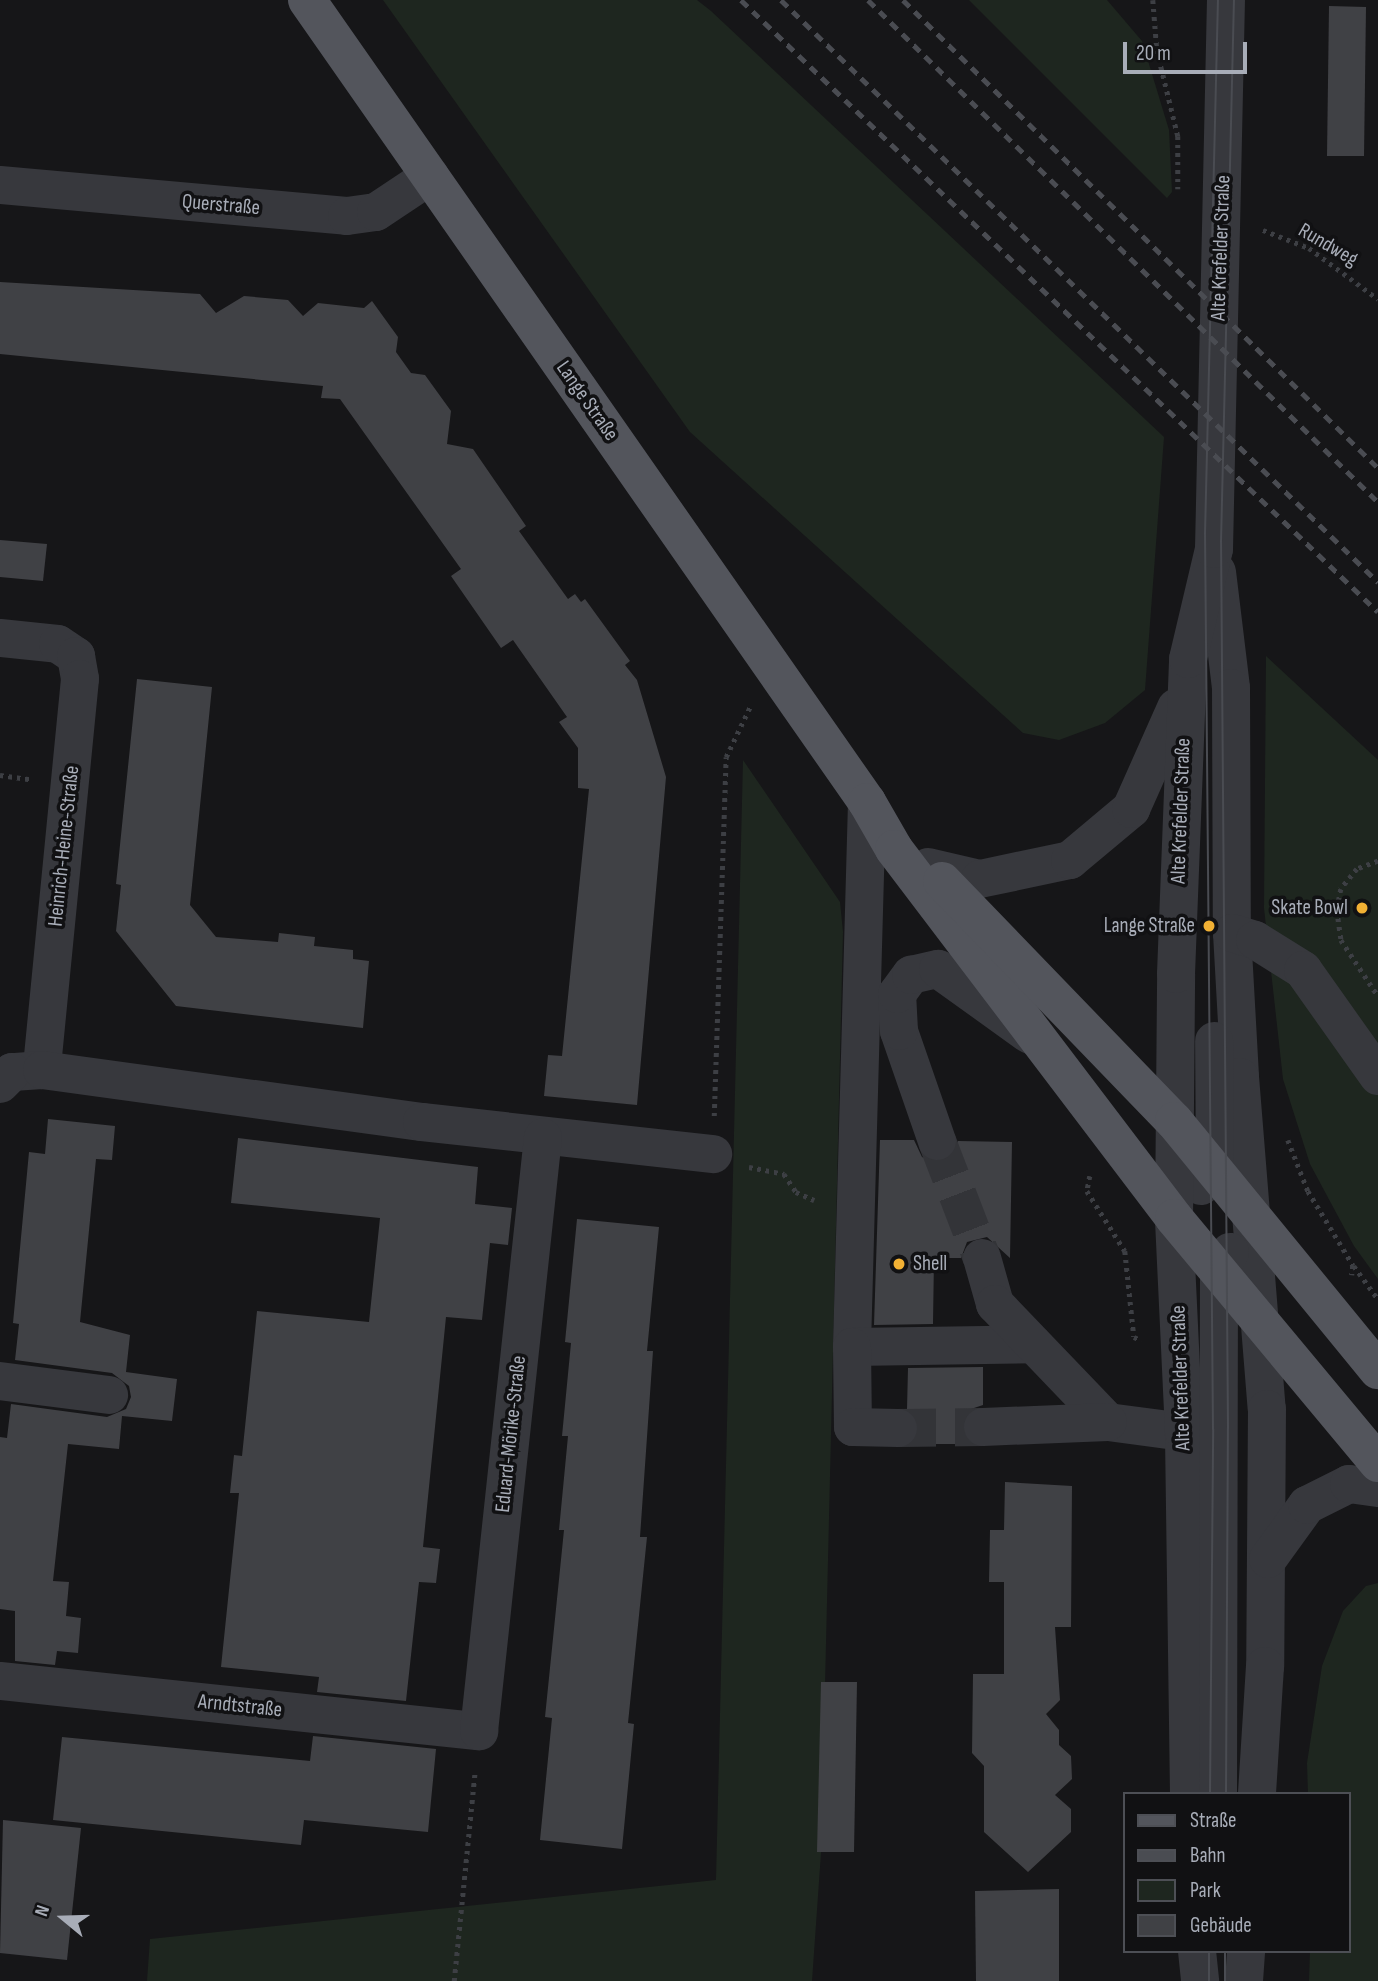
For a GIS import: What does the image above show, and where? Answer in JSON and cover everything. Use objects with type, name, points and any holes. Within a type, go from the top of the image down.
[{"type":"main road","name":"Lange Straße","points":[[307,0],[867,802],[894,849],[1032,1036],[1174,1218],[1378,1462]]},
{"type":"main road","name":"Lange Straße","points":[[867,802],[1174,1121],[1378,1370]]},
{"type":"street","name":"Alte Krefelder Straße","points":[[1189,1792],[1184,1432],[1174,1218],[1174,1121],[1188,659],[1214,549],[1226,0]]},
{"type":"street","name":"Querstraße","points":[[0,185],[347,216],[376,212],[430,176]]},
{"type":"street","points":[[1214,549],[1231,688],[1232,933],[1267,1409],[1268,1559],[1257,1792]]},
{"type":"street","points":[[1174,1218],[1215,1169],[1214,549]]},
{"type":"street","name":"Heinrich-Heine-Straße","points":[[0,638],[58,644],[76,656],[80,679],[42,1070]]},
{"type":"street","points":[[928,867],[980,879],[1025,872],[1070,860],[1106,834],[1132,809],[1150,771],[1175,713],[1188,659]]},
{"type":"street","points":[[867,802],[852,1347],[853,1427],[898,1428]]},
{"type":"street","points":[[1232,933],[1255,940],[1303,970],[1378,1076]]},
{"type":"street","points":[[863,953],[899,1031],[937,1141]]},
{"type":"street","points":[[899,1031],[897,994],[911,975],[938,969],[1032,1036]]},
{"type":"street","points":[[0,1084],[12,1072],[42,1070],[729,1160]]},
{"type":"street","name":"Eduard-Mörike-Straße","points":[[479,1731],[543,1137]]},
{"type":"street","points":[[1217,1792],[1219,1271],[1252,1213]]},
{"type":"street","points":[[982,1258],[995,1304],[1108,1422]]},
{"type":"street","points":[[852,1347],[1033,1344]]},
{"type":"street","points":[[0,1381],[109,1395]]},
{"type":"street","points":[[983,1427],[1108,1422],[1184,1432]]},
{"type":"street","points":[[1268,1559],[1307,1505],[1349,1484],[1378,1488]]},
{"type":"street","name":"Arndtstraße","points":[[0,1681],[479,1731]]},
{"type":"street","points":[[1197,1953],[1200,1981]]},
{"type":"street","points":[[1216,1953],[1216,1981]]},
{"type":"street","points":[[1244,1981],[1246,1953]]},
{"type":"path","points":[[1153,0],[1157,50],[1178,136],[1178,192]]},
{"type":"path","name":"Rundweg","points":[[1256,229],[1309,248],[1378,299]]},
{"type":"path","points":[[770,665],[726,757],[729,1160],[784,1174],[796,1192],[820,1201]]},
{"type":"path","points":[[1378,861],[1357,869],[1341,889],[1337,910],[1342,940],[1378,996]]},
{"type":"path","points":[[1353,1265],[1378,1299]]},
{"type":"path","points":[[454,1981],[479,1731]]},
{"type":"green space","points":[[383,0],[697,0],[711,11],[1164,437],[1145,690],[1105,723],[1059,740],[1023,733],[690,432]]},
{"type":"green space","points":[[969,0],[1107,0],[1142,41],[1169,130],[1172,192],[1167,198]]},
{"type":"green space","points":[[1266,656],[1378,760],[1378,1279],[1354,1246],[1310,1164],[1283,1079],[1264,908]]},
{"type":"green space","points":[[743,760],[840,902],[843,932],[821,1853],[812,1981],[147,1981],[150,1939],[716,1880]]},
{"type":"green space","points":[[1378,1583],[1378,1981],[1309,1981],[1310,1953],[1350,1953],[1350,1792],[1308,1792],[1307,1763],[1322,1666],[1343,1611],[1366,1586]]},
{"type":"building","points":[[1329,6],[1366,7],[1364,156],[1327,156]]},
{"type":"building","points":[[0,282],[200,294],[216,313],[244,296],[288,300],[303,316],[318,303],[364,308],[372,301],[398,337],[396,352],[411,373],[425,375],[451,411],[447,444],[473,449],[526,526],[519,531],[568,599],[575,594],[581,602],[585,599],[630,661],[625,665],[637,680],[666,777],[637,1105],[544,1096],[548,1055],[562,1056],[589,789],[578,788],[578,748],[559,722],[567,717],[513,640],[501,648],[451,576],[461,569],[340,399],[321,398],[323,386],[0,354]]},
{"type":"building","points":[[0,540],[47,544],[43,581],[0,577]]},
{"type":"building","points":[[137,679],[212,687],[190,905],[216,937],[278,942],[279,933],[315,937],[314,946],[353,950],[353,959],[369,961],[363,1028],[176,1006],[116,931],[121,885],[116,884]]},
{"type":"building","points":[[48,1119],[115,1126],[112,1160],[96,1159],[80,1322],[130,1335],[126,1372],[177,1379],[172,1421],[122,1416],[119,1449],[68,1444],[53,1581],[69,1582],[66,1616],[81,1618],[78,1653],[57,1651],[55,1665],[15,1661],[15,1611],[0,1609],[0,1437],[7,1438],[11,1404],[107,1417],[126,1409],[131,1397],[129,1386],[112,1373],[15,1360],[19,1324],[13,1323],[29,1152],[45,1154]]},
{"type":"building","points":[[238,1138],[478,1167],[475,1204],[512,1208],[508,1245],[490,1243],[482,1320],[446,1317],[423,1547],[440,1549],[436,1583],[419,1582],[406,1701],[317,1692],[319,1677],[221,1667],[239,1493],[230,1493],[234,1455],[242,1456],[257,1311],[369,1322],[380,1218],[231,1203]]},
{"type":"building","points":[[880,1140],[914,1140],[922,1157],[934,1163],[953,1156],[958,1141],[1012,1142],[1010,1258],[987,1237],[967,1242],[961,1258],[934,1258],[933,1324],[874,1325]]},
{"type":"building","points":[[577,1219],[659,1227],[647,1351],[653,1351],[640,1537],[647,1537],[628,1723],[634,1724],[622,1849],[540,1840],[552,1718],[545,1717],[564,1530],[559,1530],[568,1436],[562,1436],[571,1343],[565,1342]]},
{"type":"building","points":[[983,1367],[983,1405],[971,1409],[961,1427],[970,1444],[912,1444],[920,1428],[907,1409],[908,1368]]},
{"type":"building","points":[[1005,1482],[1072,1486],[1071,1627],[1055,1627],[1060,1700],[1046,1714],[1059,1730],[1059,1745],[1071,1756],[1072,1779],[1055,1795],[1071,1809],[1071,1832],[1028,1872],[984,1832],[984,1766],[972,1753],[973,1674],[1004,1674],[1004,1582],[989,1582],[990,1530],[1004,1530]]},
{"type":"building","points":[[821,1682],[857,1682],[854,1852],[817,1852]]},
{"type":"building","points":[[313,1736],[436,1749],[428,1832],[304,1820],[301,1845],[53,1820],[62,1737],[310,1761]]},
{"type":"building","points":[[3,1820],[81,1828],[67,1960],[0,1953]]},
{"type":"building","points":[[1059,1889],[1059,1981],[976,1981],[975,1891]]},
{"type":"tunnel","points":[[937,1141],[982,1258]]},
{"type":"tunnel","points":[[898,1428],[983,1427]]},
{"type":"tram line","points":[[1210,1792],[1213,1429],[1205,534],[1218,0]]},
{"type":"tram line","points":[[1226,1792],[1228,1428],[1221,542],[1234,0]]},
{"type":"tram line","points":[[1209,1953],[1209,1981]]},
{"type":"tram line","points":[[1225,1953],[1225,1981]]},
{"type":"railway","points":[[741,0],[1378,612]]},
{"type":"railway","points":[[781,0],[1378,582]]},
{"type":"railway","points":[[868,0],[1378,502]]},
{"type":"railway","points":[[903,0],[1378,468]]},
{"type":"place","name":"Skate Bowl","points":[[1362,908]]},
{"type":"place","name":"Lange Straße","points":[[1209,926]]},
{"type":"place","name":"Shell","points":[[899,1264]]}]
